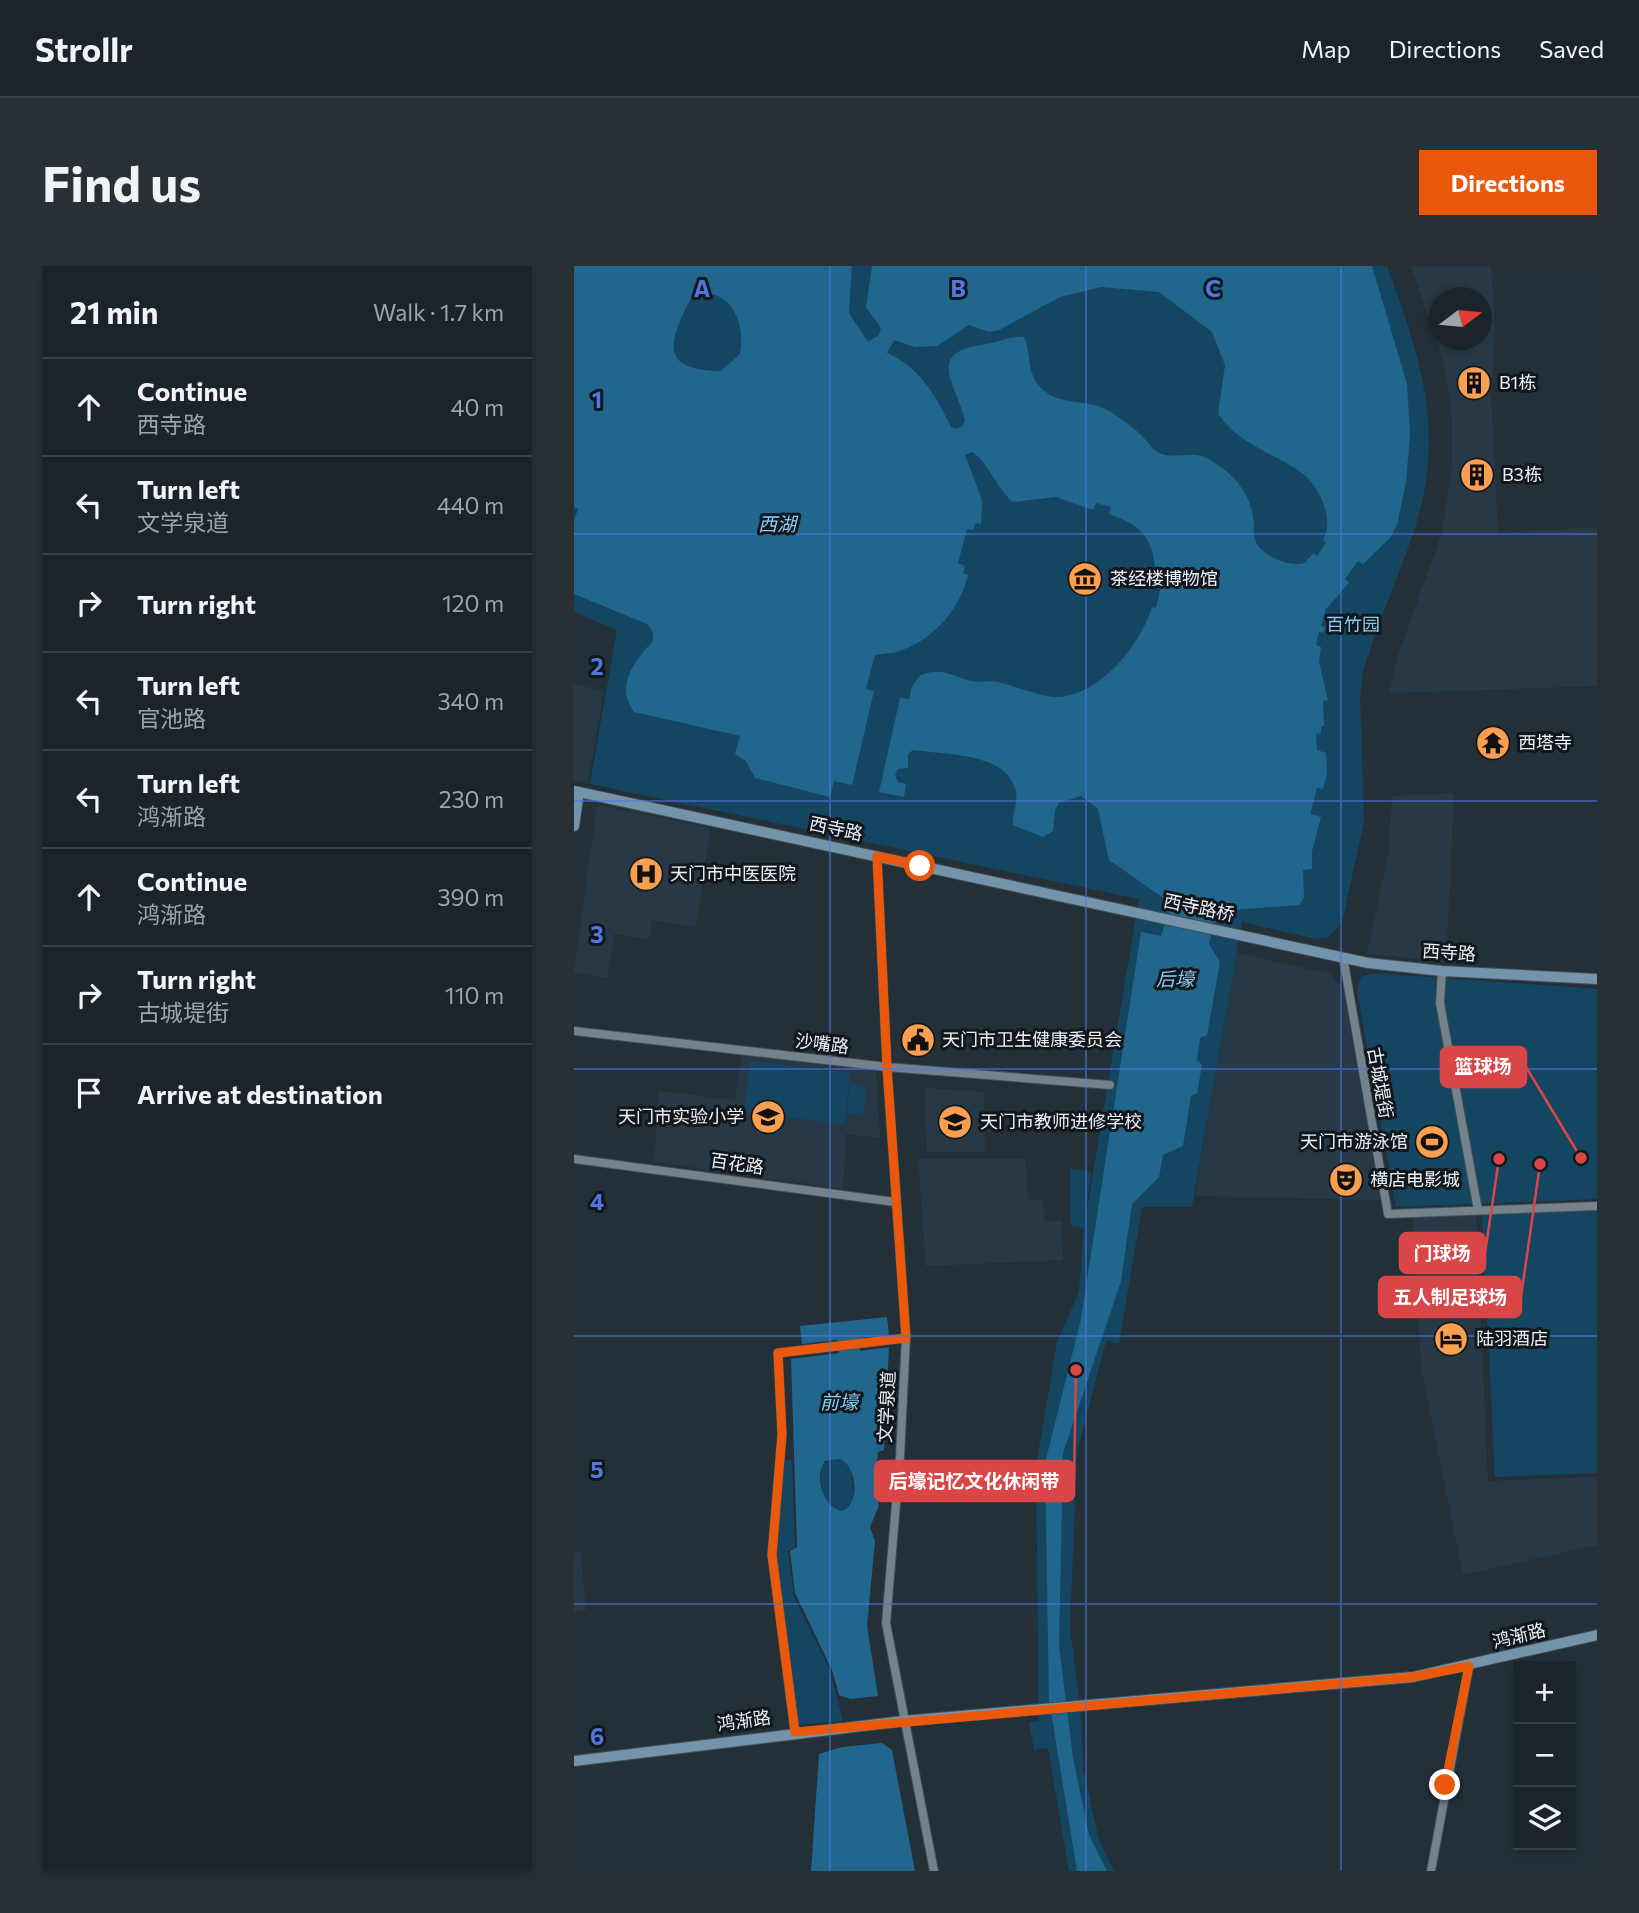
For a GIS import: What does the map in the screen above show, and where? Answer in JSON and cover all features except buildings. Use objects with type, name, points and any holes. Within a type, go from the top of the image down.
[{"type":"street","points":[[574,826],[576,791]]},
{"type":"street","name":"西寺路","points":[[576,791],[1090,903]]},
{"type":"street","name":"文学泉道","points":[[877,856],[895,1202],[906,1338],[900,1456],[886,1623],[902,1721],[934,1871]]},
{"type":"street","name":"西寺路桥","points":[[1090,903],[1301,948]]},
{"type":"street","name":"西寺路","points":[[1301,948],[1343,957],[1442,971],[1597,979]]},
{"type":"street","name":"古城堤街","points":[[1343,957],[1388,1214],[1478,1210]]},
{"type":"street","points":[[1442,971],[1440,1003],[1478,1210],[1597,1206]]},
{"type":"street","name":"沙嘴路","points":[[574,1031],[887,1067],[1110,1085]]},
{"type":"street","name":"百花路","points":[[574,1159],[895,1202]]},
{"type":"street","points":[[795,1732],[772,1555],[782,1434],[778,1353],[906,1338]]},
{"type":"street","name":"鸿渐路","points":[[574,1761],[902,1721],[1413,1677],[1597,1635]]},
{"type":"street","points":[[1431,1871],[1469,1666]]},
{"type":"shaded area","points":[[1411,266],[1491,266],[1495,329],[1491,395],[1498,533],[1597,527],[1597,686],[1389,693],[1397,658],[1442,533],[1452,465],[1452,416],[1440,350],[1492,350],[1492,287],[1429,287],[1429,319]]},
{"type":"shaded area","points":[[574,684],[604,691],[588,783],[574,780]]},
{"type":"shaded area","points":[[1454,793],[1446,962],[1367,954],[1389,851],[1392,796]]},
{"type":"shaded area","name":"天门市中医医院","points":[[597,805],[710,828],[696,927],[652,920],[649,939],[614,934],[607,978],[574,973]]},
{"type":"shaded area","points":[[1236,953],[1331,974],[1343,989],[1381,1200],[1195,1196]]},
{"type":"shaded area","name":"天门市实验小学","points":[[742,1055],[876,1071],[880,1138],[846,1134],[843,1189],[654,1162],[659,1091],[735,1100]]},
{"type":"shaded area","name":"天门市教师进修学校","points":[[925,1088],[984,1092],[985,1152],[927,1152]]},
{"type":"shaded area","points":[[918,1159],[1025,1159],[1028,1200],[1042,1199],[1045,1222],[1062,1221],[1063,1260],[926,1266]]},
{"type":"shaded area","points":[[1476,1215],[1488,1481],[1597,1477],[1597,1545],[1463,1575],[1421,1366],[1413,1217]]},
{"type":"shaded area","points":[[581,1552],[586,1610],[574,1612],[574,1553]]},
{"type":"green space","name":"西湖","points":[[574,266],[1387,266],[1399,300],[1419,365],[1425,396],[1428,461],[1414,531],[1363,672],[1360,697],[1364,822],[1342,922],[1329,937],[1316,939],[1242,922],[1192,1207],[1142,1207],[1119,1343],[1106,1341],[1077,1452],[1070,1628],[1081,1715],[1083,1769],[1099,1840],[1114,1871],[1069,1871],[1048,1748],[1034,1750],[1029,1722],[1039,1721],[1036,1466],[1057,1342],[1079,1292],[1084,1228],[1071,1226],[1070,1169],[1091,1172],[1084,1226],[1139,899],[590,784],[617,630],[574,612]]},
{"type":"green space","points":[[1373,973],[1597,989],[1597,1199],[1396,1207],[1357,991],[1361,977]]},
{"type":"green space","points":[[750,1061],[850,1073],[845,1124],[744,1112]]},
{"type":"green space","points":[[850,1084],[867,1086],[863,1115],[847,1114]]},
{"type":"green space","points":[[1597,1210],[1597,1473],[1495,1477],[1482,1215]]},
{"type":"green space","points":[[837,1459],[844,1461],[851,1470],[854,1501],[844,1511],[830,1506],[823,1494],[822,1464]]},
{"type":"green space","points":[[785,1460],[792,1460],[795,1547],[788,1551],[794,1596],[830,1671],[843,1721],[797,1725],[774,1551]]},
{"type":"water","name":"西湖","points":[[574,266],[852,266],[849,313],[868,342],[879,335],[881,328],[866,307],[872,266],[1372,266],[1407,384],[1410,435],[1406,482],[1397,525],[1390,538],[1363,564],[1358,561],[1345,579],[1349,583],[1326,609],[1321,626],[1325,627],[1323,633],[1319,632],[1316,645],[1321,647],[1319,662],[1328,700],[1323,701],[1324,726],[1321,727],[1321,733],[1316,734],[1317,750],[1326,753],[1327,774],[1323,789],[1317,788],[1310,814],[1321,817],[1312,851],[1312,869],[1303,870],[1304,898],[1299,905],[1218,911],[1209,944],[1220,962],[1207,1035],[1200,1038],[1197,1060],[1202,1065],[1197,1093],[1191,1096],[1183,1146],[1163,1155],[1159,1177],[1132,1204],[1121,1281],[1063,1453],[1059,1646],[1073,1758],[1089,1835],[1107,1871],[1077,1871],[1049,1699],[1045,1463],[1081,1319],[1141,932],[1161,936],[1169,912],[1165,899],[1109,860],[1098,809],[1081,796],[1059,803],[1055,810],[1053,831],[1043,837],[1013,825],[1016,793],[1011,780],[1002,770],[974,758],[913,750],[908,754],[908,768],[898,769],[895,775],[898,782],[906,784],[904,797],[879,792],[900,698],[909,699],[912,686],[921,675],[947,673],[971,681],[998,682],[1053,697],[1076,694],[1105,677],[1129,651],[1152,607],[1156,608],[1161,586],[1156,585],[1151,548],[1147,539],[1133,525],[1109,514],[1111,507],[1096,503],[1093,510],[1056,497],[1013,502],[977,456],[972,452],[965,455],[982,500],[981,524],[975,523],[974,530],[967,529],[958,563],[965,566],[963,573],[968,575],[964,588],[952,611],[925,638],[899,651],[875,655],[866,689],[874,691],[852,785],[834,781],[830,797],[755,778],[746,761],[735,754],[740,736],[634,712],[626,692],[629,674],[653,641],[653,632],[647,624],[574,594],[574,521],[578,509],[574,507]],"holes":[[[1101,287],[1159,292],[1212,332],[1225,365],[1218,414],[1237,434],[1302,473],[1314,486],[1323,504],[1327,523],[1323,540],[1326,543],[1317,556],[1314,553],[1304,563],[1292,564],[1278,560],[1260,549],[1245,493],[1229,474],[1207,458],[1159,453],[1110,411],[1060,399],[1044,391],[1032,372],[1024,337],[964,349],[954,355],[949,363],[949,373],[965,420],[963,426],[956,429],[951,427],[940,405],[918,374],[887,353],[894,340],[915,347],[937,346],[969,325],[989,332],[999,330],[1060,297]],[[713,294],[722,298],[734,310],[741,336],[740,354],[721,371],[687,366],[678,359],[674,351],[677,328],[691,298]]]},
{"type":"water","name":"前壕","points":[[887,1317],[889,1335],[859,1338],[860,1351],[889,1347],[884,1450],[878,1452],[877,1461],[882,1465],[878,1508],[870,1527],[875,1541],[867,1626],[878,1696],[850,1699],[839,1695],[832,1670],[795,1593],[790,1551],[797,1547],[791,1359],[839,1353],[837,1340],[802,1344],[800,1326]],"holes":[[[840,1459],[846,1463],[853,1477],[854,1494],[852,1502],[841,1511],[834,1508],[825,1497],[820,1474],[825,1461]]]},
{"type":"water","points":[[882,1743],[892,1750],[915,1871],[811,1871],[819,1754],[842,1747]]},
{"type":"place","name":"B1栋","points":[[1474,383]]},
{"type":"place","name":"B3栋","points":[[1477,475]]},
{"type":"place","name":"茶经楼博物馆","points":[[1085,579]]},
{"type":"place","name":"西塔寺","points":[[1493,743]]},
{"type":"place","name":"天门市中医医院","points":[[646,874]]},
{"type":"place","name":"天门市卫生健康委员会","points":[[918,1040]]},
{"type":"place","name":"天门市实验小学","points":[[768,1117]]},
{"type":"place","name":"天门市教师进修学校","points":[[955,1122]]},
{"type":"place","name":"天门市游泳馆","points":[[1432,1142]]},
{"type":"place","name":"篮球场","points":[[1581,1158]]},
{"type":"place","name":"门球场","points":[[1499,1159]]},
{"type":"place","name":"五人制足球场","points":[[1540,1164]]},
{"type":"place","name":"横店电影城","points":[[1346,1180]]},
{"type":"place","name":"陆羽酒店","points":[[1451,1339]]},
{"type":"place","name":"后壕记忆文化休闲带","points":[[1076,1370]]},
{"type":"route","points":[[920,866],[877,856],[895,1202],[906,1338],[778,1353],[782,1434],[772,1555],[795,1732],[1413,1677],[1469,1666],[1445,1785]]},
{"type":"park label","name":"百竹园","points":[[1353,625]]},
{"type":"water label","name":"后壕","points":[[1175,979]]}]
